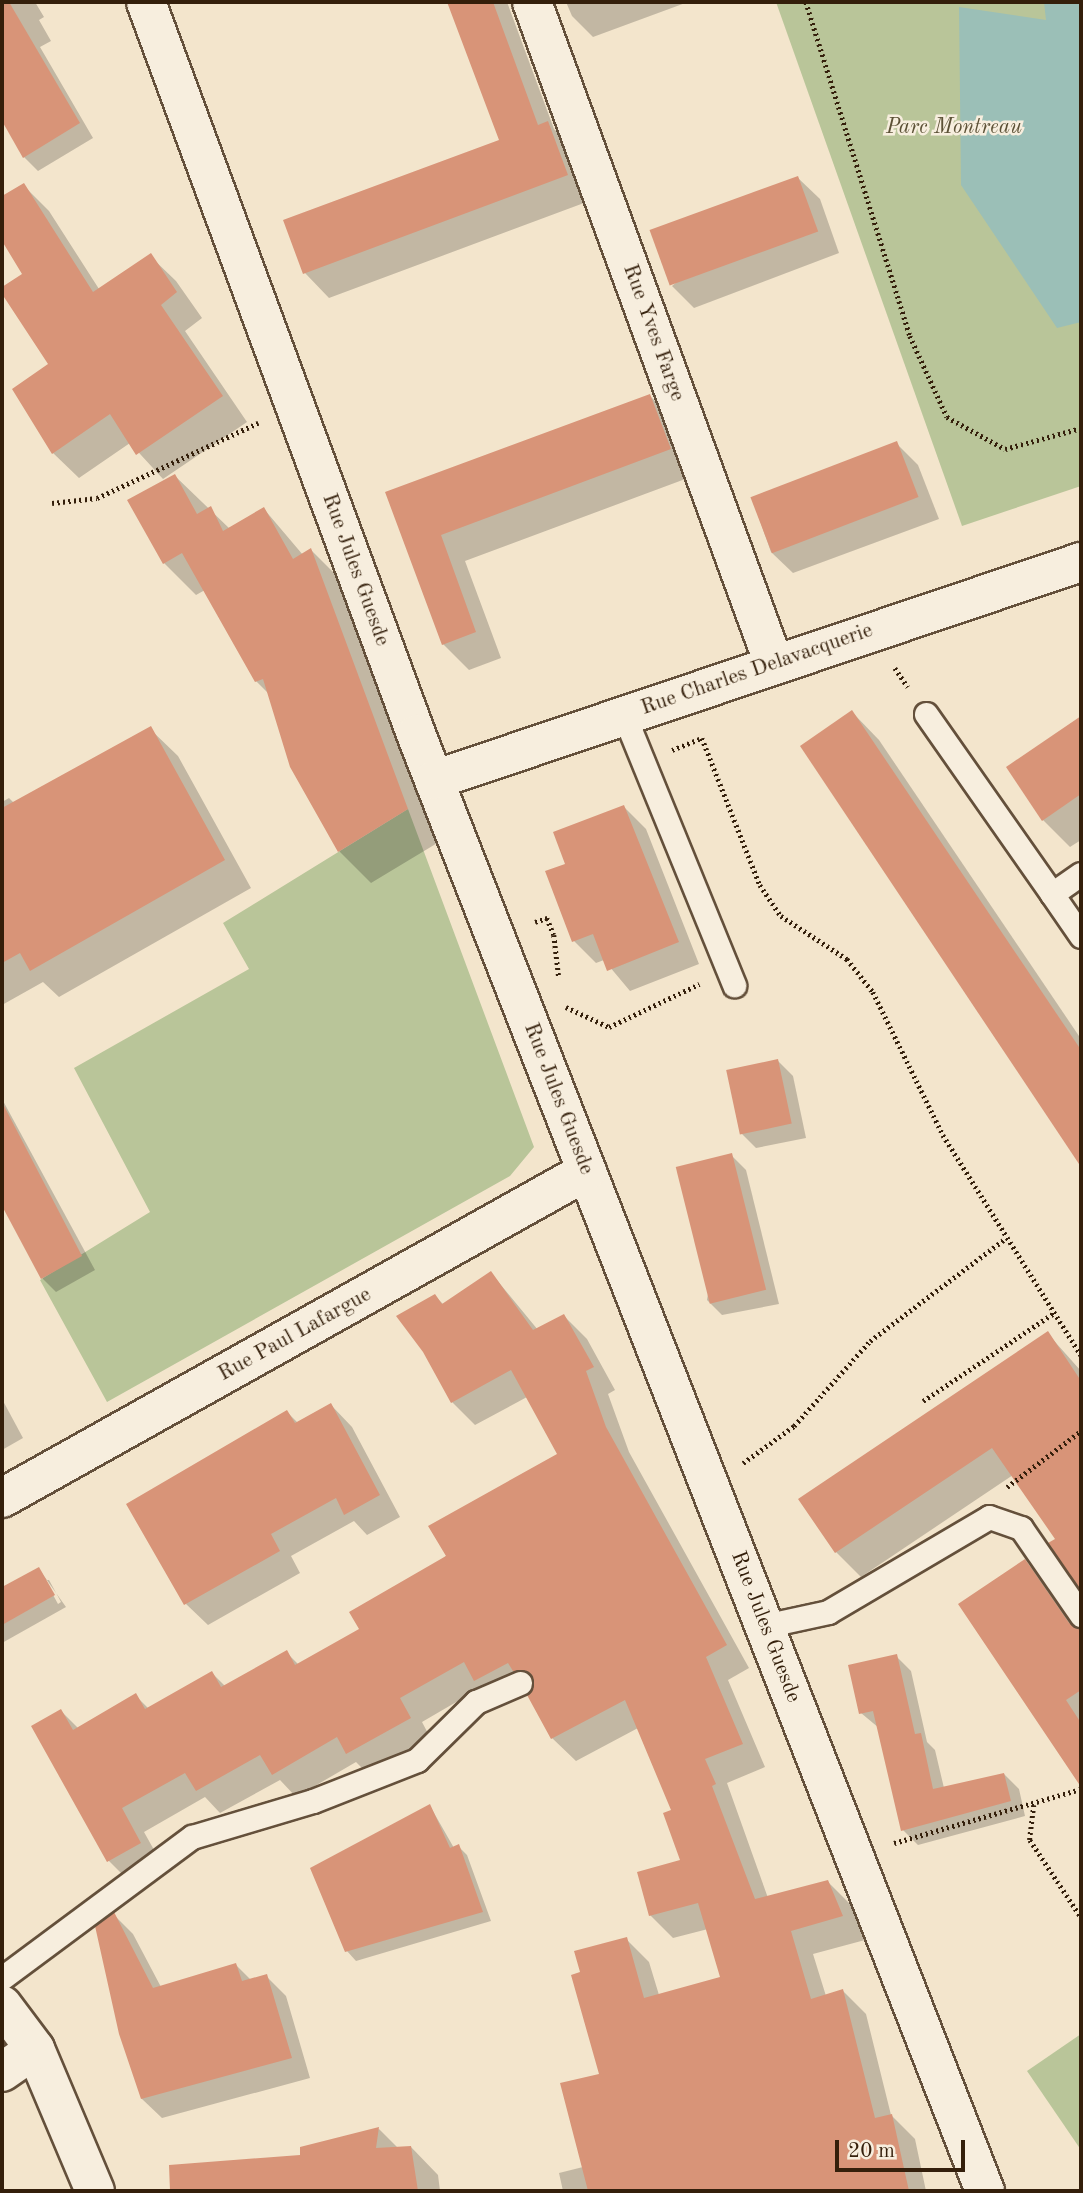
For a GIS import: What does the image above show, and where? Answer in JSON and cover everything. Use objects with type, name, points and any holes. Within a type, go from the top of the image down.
[{"type":"street","name":"Rue Jules Guesde","points":[[146,2],[434,780],[985,2191]]},
{"type":"street","name":"Rue Yves Farge","points":[[532,2],[774,664]]},
{"type":"street","name":"Rue Charles Delavacquerie","points":[[434,780],[1081,562]]},
{"type":"street","name":"Rue Paul Lafargue","points":[[2,1498],[587,1171]]},
{"type":"street","points":[[2,2005],[35,2049],[95,2191]]},
{"type":"street","points":[[2,2072],[35,2049]]},
{"type":"lane","points":[[926,714],[1081,936]]},
{"type":"lane","points":[[624,715],[731,977]]},
{"type":"lane","points":[[1052,894],[1081,874]]},
{"type":"lane","points":[[764,1626],[828,1612],[989,1517],[1021,1528],[1081,1615]]},
{"type":"lane","points":[[2,1978],[192,1837],[313,1801],[417,1760],[476,1702],[520,1683]]},
{"type":"path","points":[[806,2],[910,336],[947,417],[1005,449],[1081,428]]},
{"type":"path","points":[[52,503],[97,498],[271,417],[278,430],[300,420]]},
{"type":"path","points":[[642,763],[702,738],[760,885],[781,916],[847,960],[873,992],[943,1135],[1005,1239],[1081,1355]]},
{"type":"path","points":[[562,1007],[582,1011],[609,1027],[731,977]]},
{"type":"path","points":[[706,1478],[750,1460],[794,1426],[870,1341],[1005,1239]]},
{"type":"path","points":[[923,1401],[1054,1313]]},
{"type":"path","points":[[989,1517],[1001,1492],[1081,1431]]},
{"type":"path","points":[[853,1854],[1034,1805],[1081,1789]]},
{"type":"path","points":[[1034,1805],[1030,1840],[1081,1917]]},
{"type":"green space","name":"Parc Montreau","points":[[776,2],[1081,2],[1081,486],[962,526]]},
{"type":"green space","points":[[408,809],[534,1147],[510,1176],[107,1402],[40,1280],[150,1212],[74,1068],[249,969],[223,923]]},
{"type":"green space","points":[[1081,2034],[1081,2150],[1027,2071]]},
{"type":"water","points":[[1044,2],[1081,2],[1081,322],[1057,328],[961,185],[959,7],[1046,20]]},
{"type":"building","points":[[2,2],[9,2],[80,123],[23,158],[2,121]]},
{"type":"building","points":[[447,2],[493,2],[538,125],[548,121],[568,175],[303,274],[283,220],[499,140]]},
{"type":"building","points":[[798,176],[818,231],[670,285],[650,230]]},
{"type":"building","points":[[24,183],[93,292],[151,253],[177,292],[161,305],[223,396],[136,455],[110,414],[52,454],[12,389],[48,364],[2,294],[2,287],[22,274],[2,241],[2,196]]},
{"type":"building","points":[[650,394],[671,449],[441,535],[476,632],[442,645],[385,492]]},
{"type":"building","points":[[897,441],[919,497],[772,553],[750,497]]},
{"type":"building","points":[[175,474],[197,514],[211,506],[223,531],[264,507],[293,559],[311,548],[408,809],[338,852],[290,767],[263,679],[255,682],[182,553],[163,564],[127,500]]},
{"type":"building","points":[[852,710],[1081,1050],[1081,1167],[800,746]]},
{"type":"building","points":[[1081,716],[1081,794],[1042,821],[1006,767]]},
{"type":"building","points":[[151,726],[225,860],[30,971],[20,953],[2,963],[2,808]]},
{"type":"building","points":[[624,805],[679,942],[607,971],[593,934],[572,942],[545,871],[565,864],[553,832]]},
{"type":"building","points":[[778,1059],[792,1124],[740,1135],[726,1070]]},
{"type":"building","points":[[2,1102],[82,1256],[41,1279],[2,1206]]},
{"type":"building","points":[[732,1153],[766,1290],[710,1304],[676,1167]]},
{"type":"building","points":[[491,1271],[533,1330],[564,1314],[594,1367],[586,1371],[606,1427],[727,1645],[706,1657],[743,1744],[705,1759],[716,1784],[712,1786],[755,1899],[828,1880],[843,1916],[791,1931],[811,1999],[843,1989],[875,2118],[892,2114],[909,2191],[588,2191],[560,2083],[599,2074],[571,1975],[580,1972],[574,1951],[627,1937],[644,1998],[720,1977],[698,1903],[649,1916],[637,1872],[680,1860],[663,1813],[671,1810],[625,1700],[551,1739],[527,1695],[534,1684],[529,1672],[513,1671],[508,1663],[474,1681],[464,1662],[400,1698],[411,1718],[346,1754],[337,1737],[272,1775],[260,1755],[196,1791],[185,1773],[122,1808],[141,1843],[107,1862],[31,1726],[61,1709],[73,1730],[136,1693],[145,1709],[212,1671],[221,1687],[287,1650],[295,1665],[359,1629],[349,1612],[446,1556],[428,1526],[557,1454],[511,1370],[451,1403],[423,1352],[396,1316],[435,1294],[442,1304]]},
{"type":"building","points":[[1048,1331],[1081,1381],[1081,1591],[1048,1543],[1055,1539],[992,1448],[835,1553],[798,1499]]},
{"type":"building","points":[[331,1403],[380,1495],[344,1515],[336,1498],[271,1534],[280,1551],[184,1605],[126,1504],[287,1410],[295,1423]]},
{"type":"building","points":[[1025,1559],[1069,1623],[1081,1629],[1081,1690],[1066,1700],[1081,1723],[1081,1787],[958,1604]]},
{"type":"building","points":[[39,1567],[55,1595],[2,1625],[2,1587]]},
{"type":"building","points":[[897,1654],[915,1734],[921,1733],[933,1789],[1004,1773],[1011,1801],[901,1831],[873,1711],[859,1714],[848,1665]]},
{"type":"building","points":[[430,1804],[450,1848],[459,1844],[483,1912],[345,1952],[310,1868]]},
{"type":"building","points":[[114,1912],[153,1988],[236,1963],[242,1981],[267,1974],[292,2058],[141,2099],[119,2034],[95,1926]]},
{"type":"building","points":[[379,2127],[376,2148],[411,2146],[418,2191],[170,2191],[169,2165],[300,2155],[300,2147]]}]
